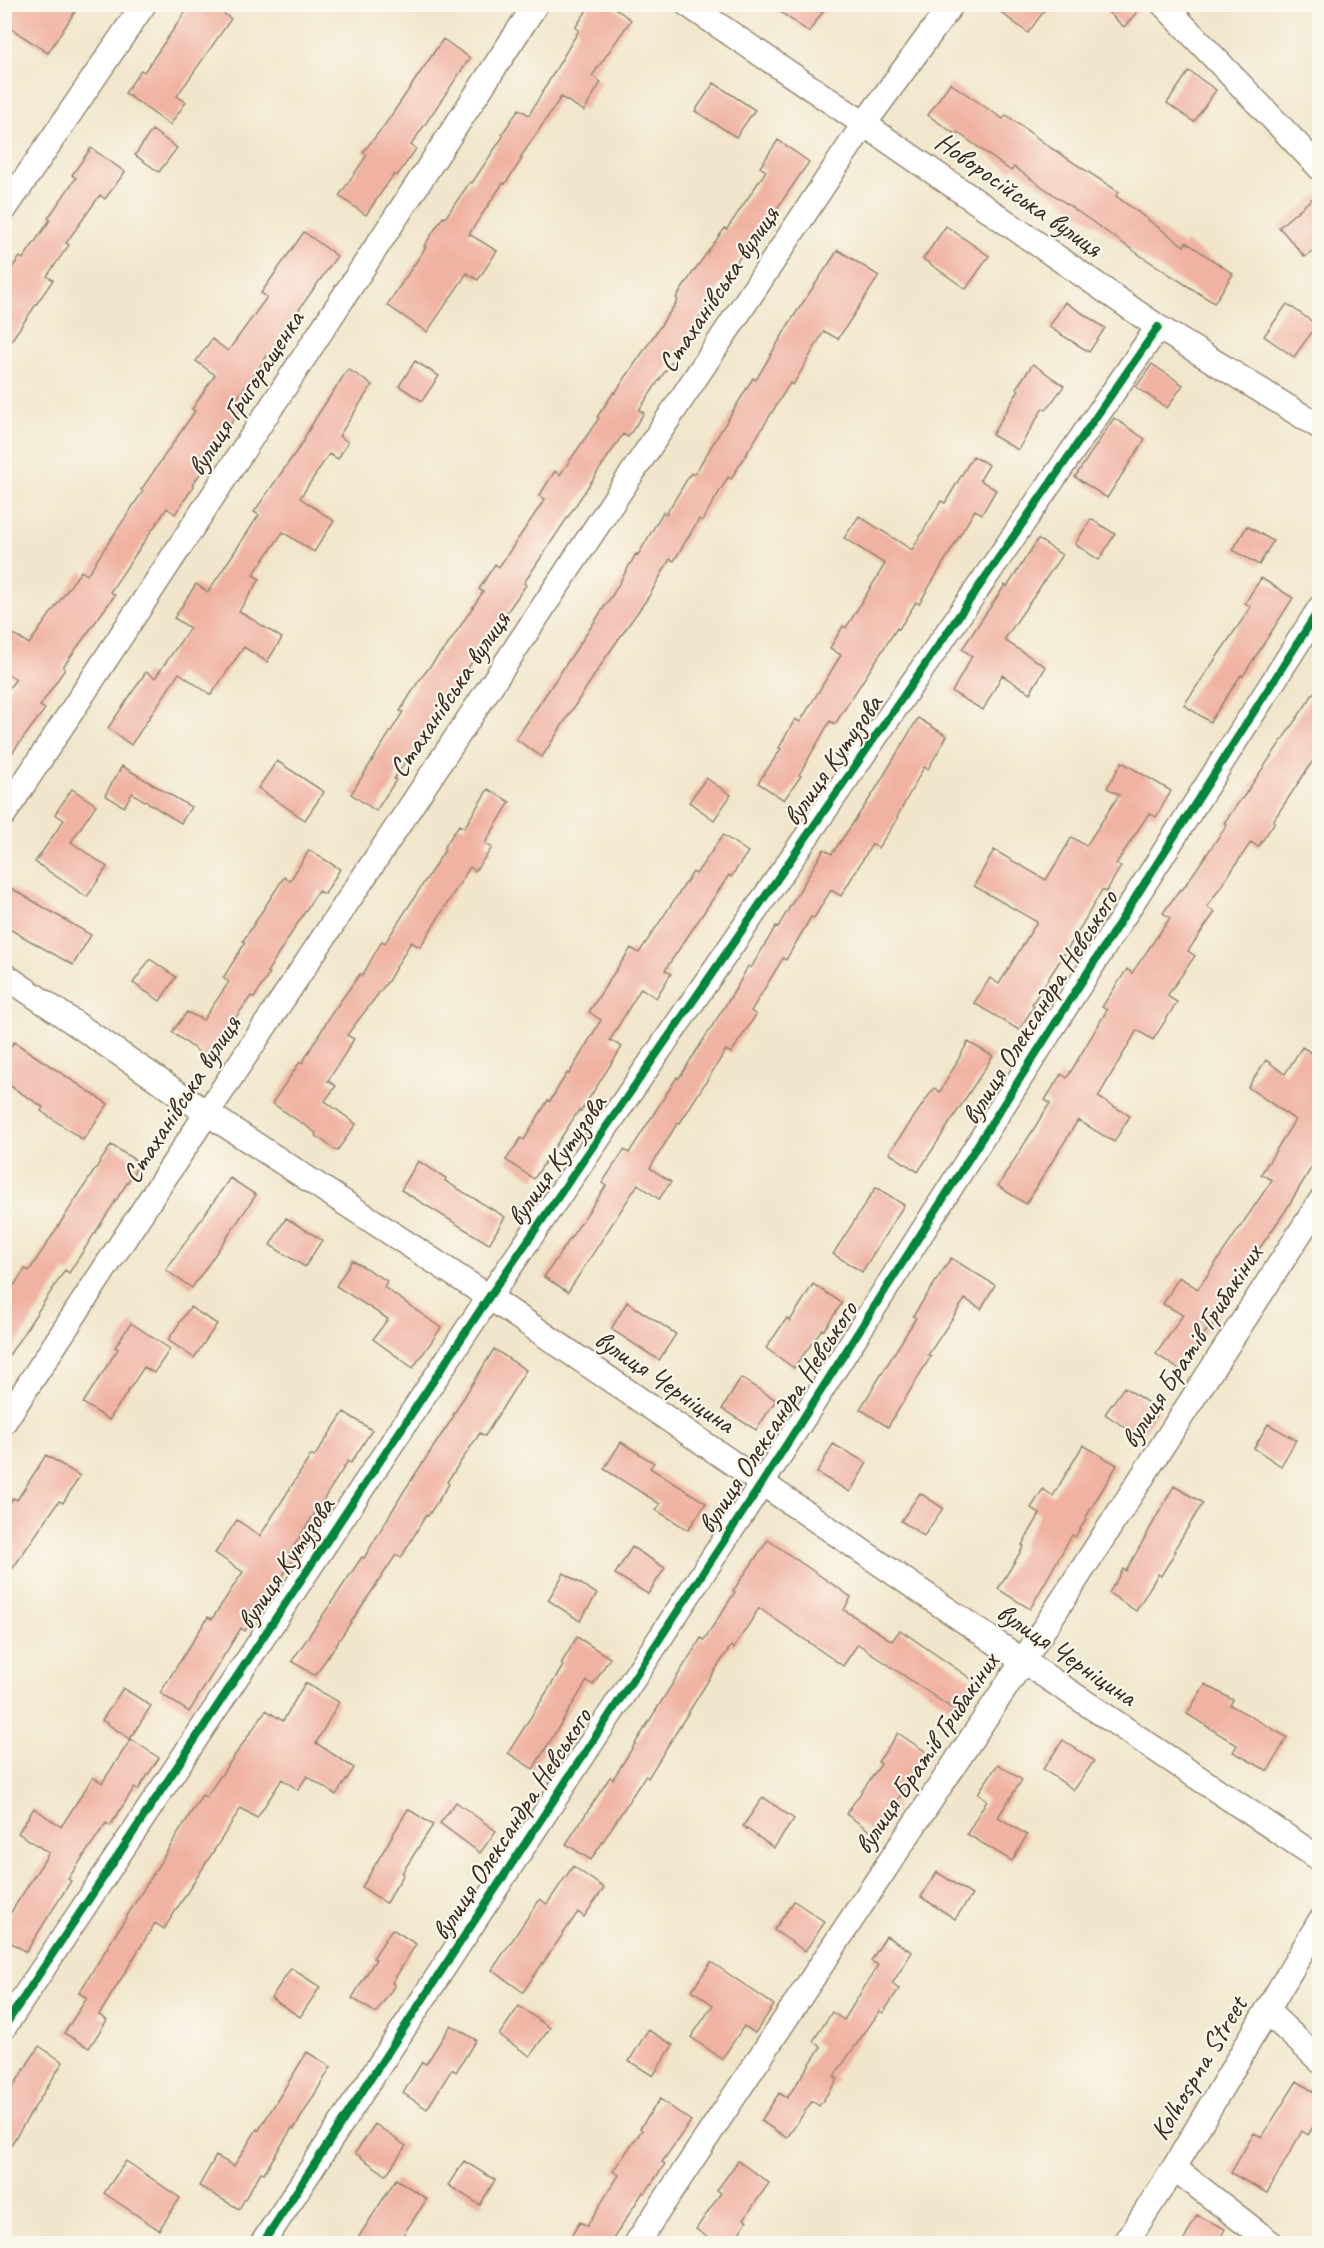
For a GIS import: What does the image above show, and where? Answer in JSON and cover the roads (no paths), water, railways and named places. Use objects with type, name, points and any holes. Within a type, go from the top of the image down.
[{"type":"street","points":[[4,210],[144,4]]},
{"type":"street","name":"вулиця Григоращенка","points":[[4,814],[536,4]]},
{"type":"street","name":"Новоросійська вулиця","points":[[687,4],[1158,327],[1320,428]]},
{"type":"street","name":"Стаханівська вулиця","points":[[4,1422],[864,124],[952,4]]},
{"type":"street","points":[[1163,4],[1320,168]]},
{"type":"street","name":"вулиця Кутузова","points":[[4,2027],[489,1297],[1158,327]]},
{"type":"street","name":"вулиця Олександра Невського","points":[[262,2244],[762,1483],[1320,608]]},
{"type":"street","name":"вулиця Черніцина","points":[[4,975],[207,1113],[489,1297],[1023,1661],[1320,1858]]},
{"type":"street","name":"вулиця Братів Грибакіних","points":[[636,2244],[1023,1661],[1320,1202]]},
{"type":"street","name":"Kolhospna Street","points":[[1125,2244],[1174,2168],[1320,1921]]},
{"type":"street","points":[[1267,2011],[1320,2061]]},
{"type":"street","points":[[1174,2168],[1272,2244]]}]
